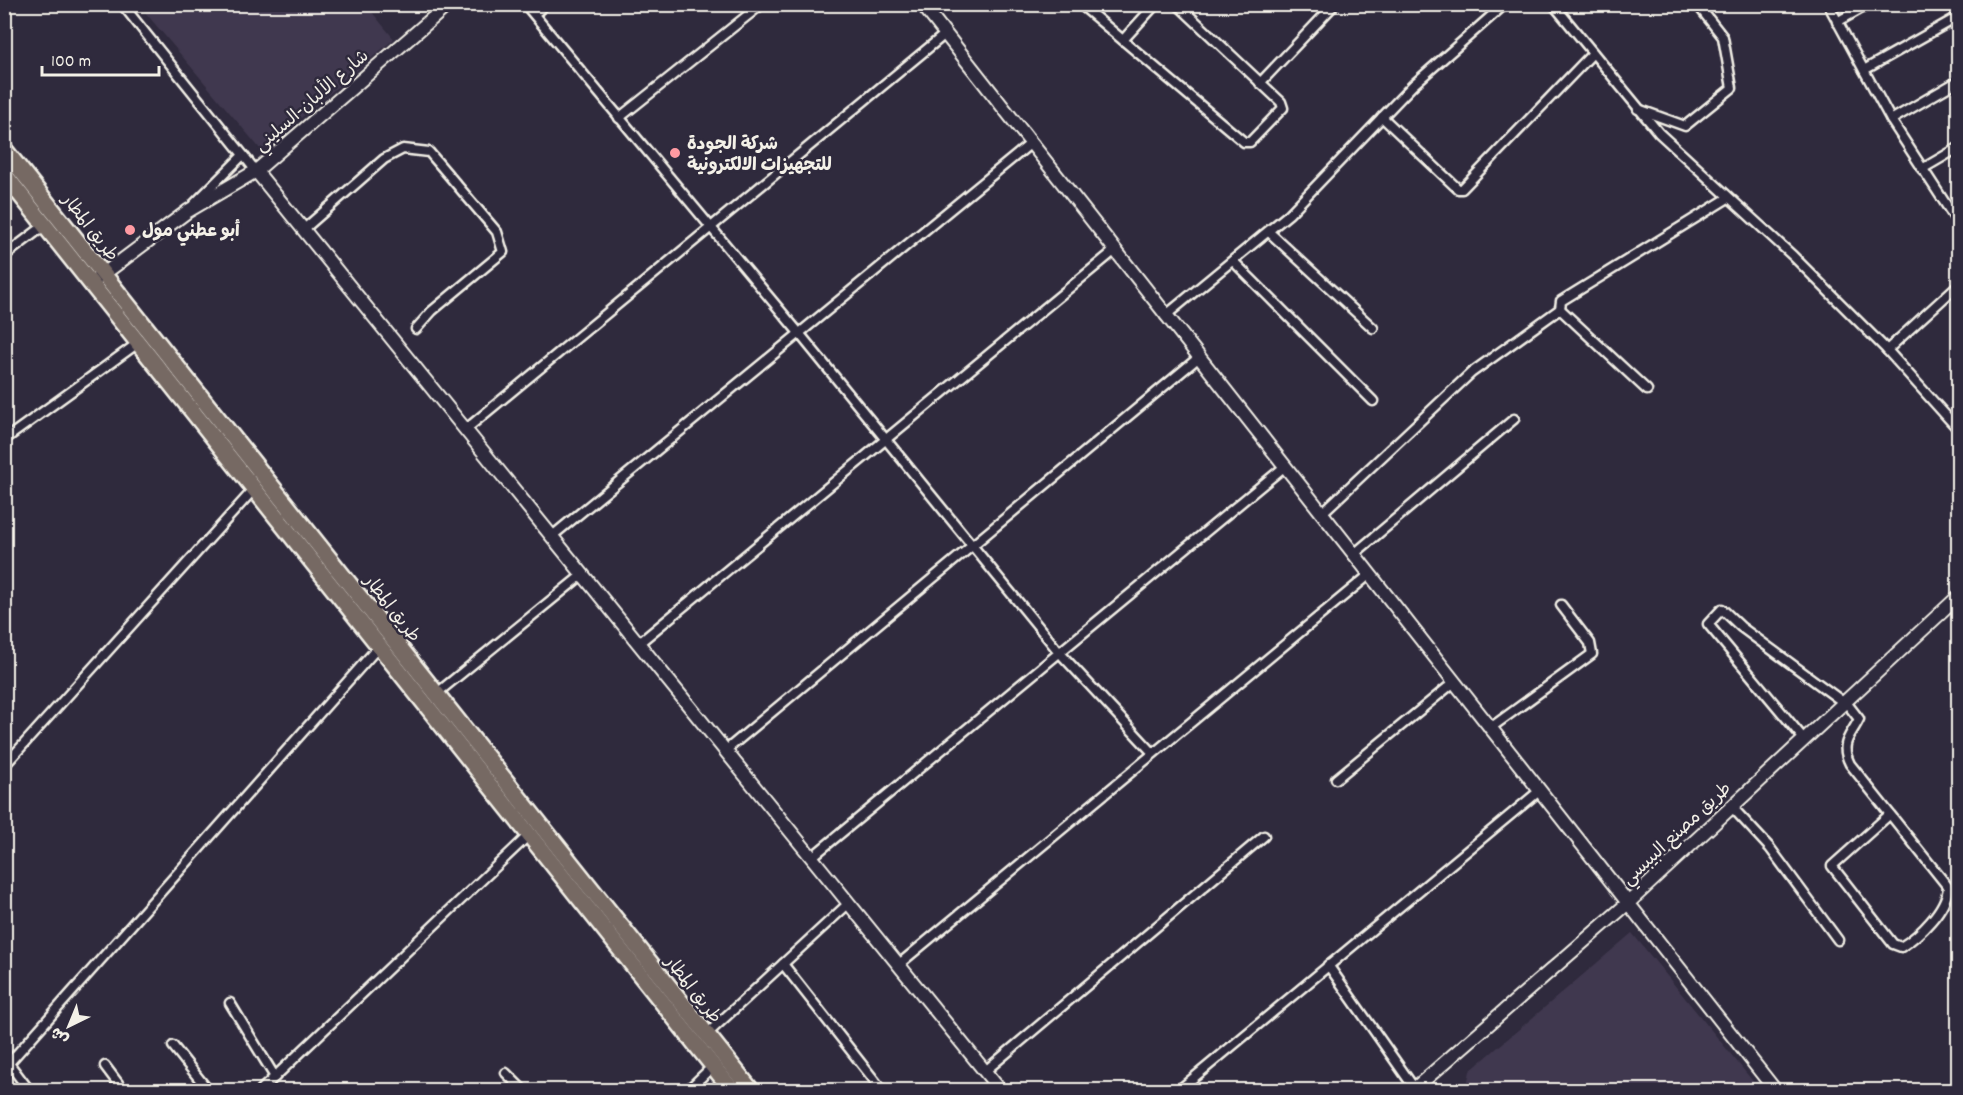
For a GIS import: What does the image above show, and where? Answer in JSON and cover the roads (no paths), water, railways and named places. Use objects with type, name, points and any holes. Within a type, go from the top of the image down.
[{"type":"highway","name":"طريق المطار","points":[[4,149],[97,279],[138,343],[380,645],[485,767],[751,1090]]},
{"type":"highway","name":"طريق المطار","points":[[4,174],[45,225],[97,279],[436,694],[530,834],[732,1090]]},
{"type":"street","points":[[122,4],[1000,1090]]},
{"type":"street","name":"شارع الألبان-السليني","points":[[97,279],[188,211],[256,171],[449,4]]},
{"type":"street","points":[[525,4],[799,333],[1059,652],[1153,753]]},
{"type":"street","points":[[534,14],[546,4]]},
{"type":"street","points":[[620,118],[762,4]]},
{"type":"street","points":[[922,4],[1538,792],[1775,1090]]},
{"type":"street","points":[[930,15],[940,4]]},
{"type":"street","points":[[1080,4],[1246,143],[1250,142],[1283,108],[1281,102],[1177,4]]},
{"type":"street","points":[[1123,40],[1156,4]]},
{"type":"street","points":[[1260,83],[1335,4]]},
{"type":"street","points":[[1165,316],[1289,214],[1427,72],[1505,4]]},
{"type":"street","points":[[1553,4],[1669,144],[1793,255],[1887,350],[1959,429]]},
{"type":"street","points":[[1638,109],[1685,126],[1732,88],[1723,37],[1698,4]]},
{"type":"street","points":[[1828,4],[1891,120],[1959,223]]},
{"type":"street","points":[[1837,22],[1869,4]]},
{"type":"street","points":[[1864,70],[1959,17]]},
{"type":"street","points":[[465,430],[944,35]]},
{"type":"street","points":[[1382,117],[1458,189],[1462,189],[1593,53]]},
{"type":"street","points":[[1891,120],[1959,81]]},
{"type":"street","points":[[551,537],[1030,144]]},
{"type":"street","points":[[1922,169],[1959,148]]},
{"type":"street","points":[[303,230],[384,159],[403,149],[429,152],[497,232],[503,252],[432,312],[416,329]]},
{"type":"street","name":"شارع الألبان-السليني","points":[[188,211],[243,155]]},
{"type":"street","points":[[1321,514],[1471,373],[1560,309],[1561,301],[1728,198]]},
{"type":"street","points":[[4,256],[45,225]]},
{"type":"street","points":[[1269,232],[1373,328]]},
{"type":"street","points":[[638,644],[1114,251]]},
{"type":"street","points":[[1233,261],[1373,401]]},
{"type":"street","points":[[1887,350],[1959,285]]},
{"type":"street","points":[[1560,309],[1647,390]]},
{"type":"street","points":[[4,440],[138,343]]},
{"type":"street","points":[[725,751],[1198,358]]},
{"type":"street","points":[[1353,555],[1514,419]]},
{"type":"street","points":[[812,857],[1284,466]]},
{"type":"street","points":[[4,766],[255,489]]},
{"type":"street","points":[[436,694],[582,575]]},
{"type":"street","points":[[898,965],[1369,575]]},
{"type":"street","name":"طريق مصنع البيبسي","points":[[1420,1088],[1627,904],[1803,738],[1957,602]]},
{"type":"street","points":[[1490,729],[1592,654],[1590,644],[1561,605]]},
{"type":"street","points":[[1803,738],[1708,624],[1722,609],[1741,627],[1844,701],[1859,719],[1846,738],[1847,758],[1948,889],[1928,923],[1901,947],[1893,944],[1832,866],[1835,860],[1889,815]]},
{"type":"street","points":[[28,1090],[7,1060],[380,645]]},
{"type":"street","points":[[1336,779],[1453,683]]},
{"type":"street","points":[[1179,1090],[1538,792]]},
{"type":"street","points":[[1731,806],[1770,848],[1838,940]]},
{"type":"street","points":[[261,1090],[530,834]]},
{"type":"street","points":[[984,1072],[1264,836]]},
{"type":"street","points":[[706,1035],[849,903]]},
{"type":"street","points":[[783,964],[882,1090]]},
{"type":"street","points":[[1328,965],[1420,1088]]},
{"type":"street","points":[[230,1003],[275,1077]]},
{"type":"street","points":[[173,1046],[208,1090]]},
{"type":"street","points":[[105,1066],[123,1090]]},
{"type":"street","points":[[688,1090],[713,1066]]},
{"type":"street","points":[[506,1073],[523,1090]]},
{"type":"place","name":"شركة الجودة للتجهيزات الالكترونية","points":[[675,153]]},
{"type":"place","name":"أبو عطني مول","points":[[130,230]]}]
